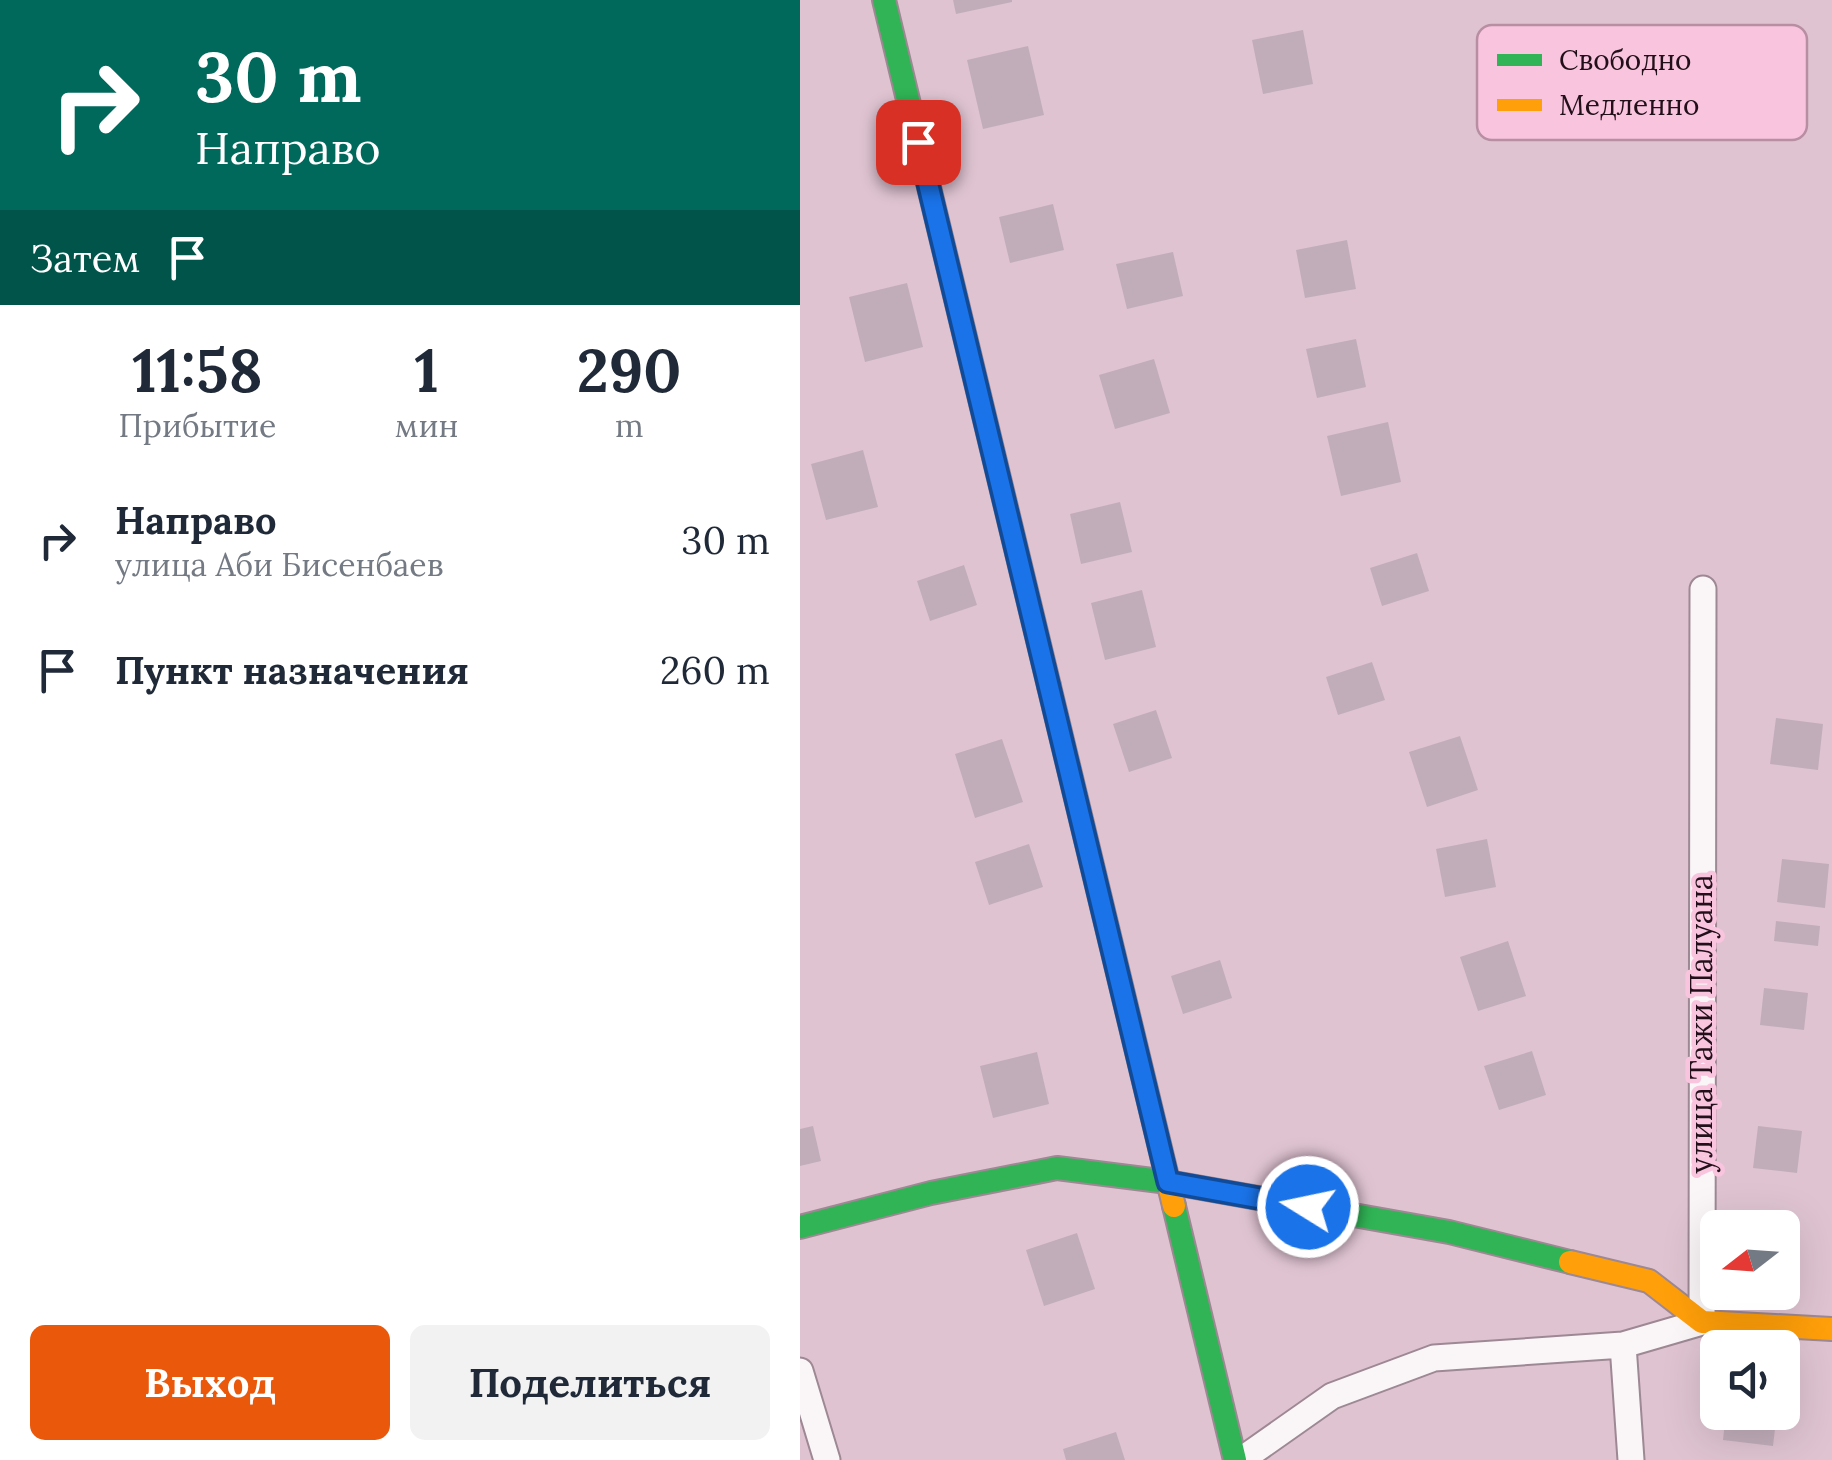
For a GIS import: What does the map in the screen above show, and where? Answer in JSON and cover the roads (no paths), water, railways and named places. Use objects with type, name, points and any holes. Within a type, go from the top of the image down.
[{"type":"street","points":[[884,0],[1238,1460],[1332,1396],[1434,1358],[1622,1345],[1702,1322],[1832,1329]]},
{"type":"street","name":"улица Тажи Палуана","points":[[1702,1322],[1703,588]]},
{"type":"street","points":[[800,1226],[931,1193],[1057,1168],[1168,1182],[1449,1232],[1649,1281],[1702,1322]]},
{"type":"street","points":[[1622,1345],[1631,1460]]},
{"type":"street","points":[[800,1371],[827,1460]]}]
